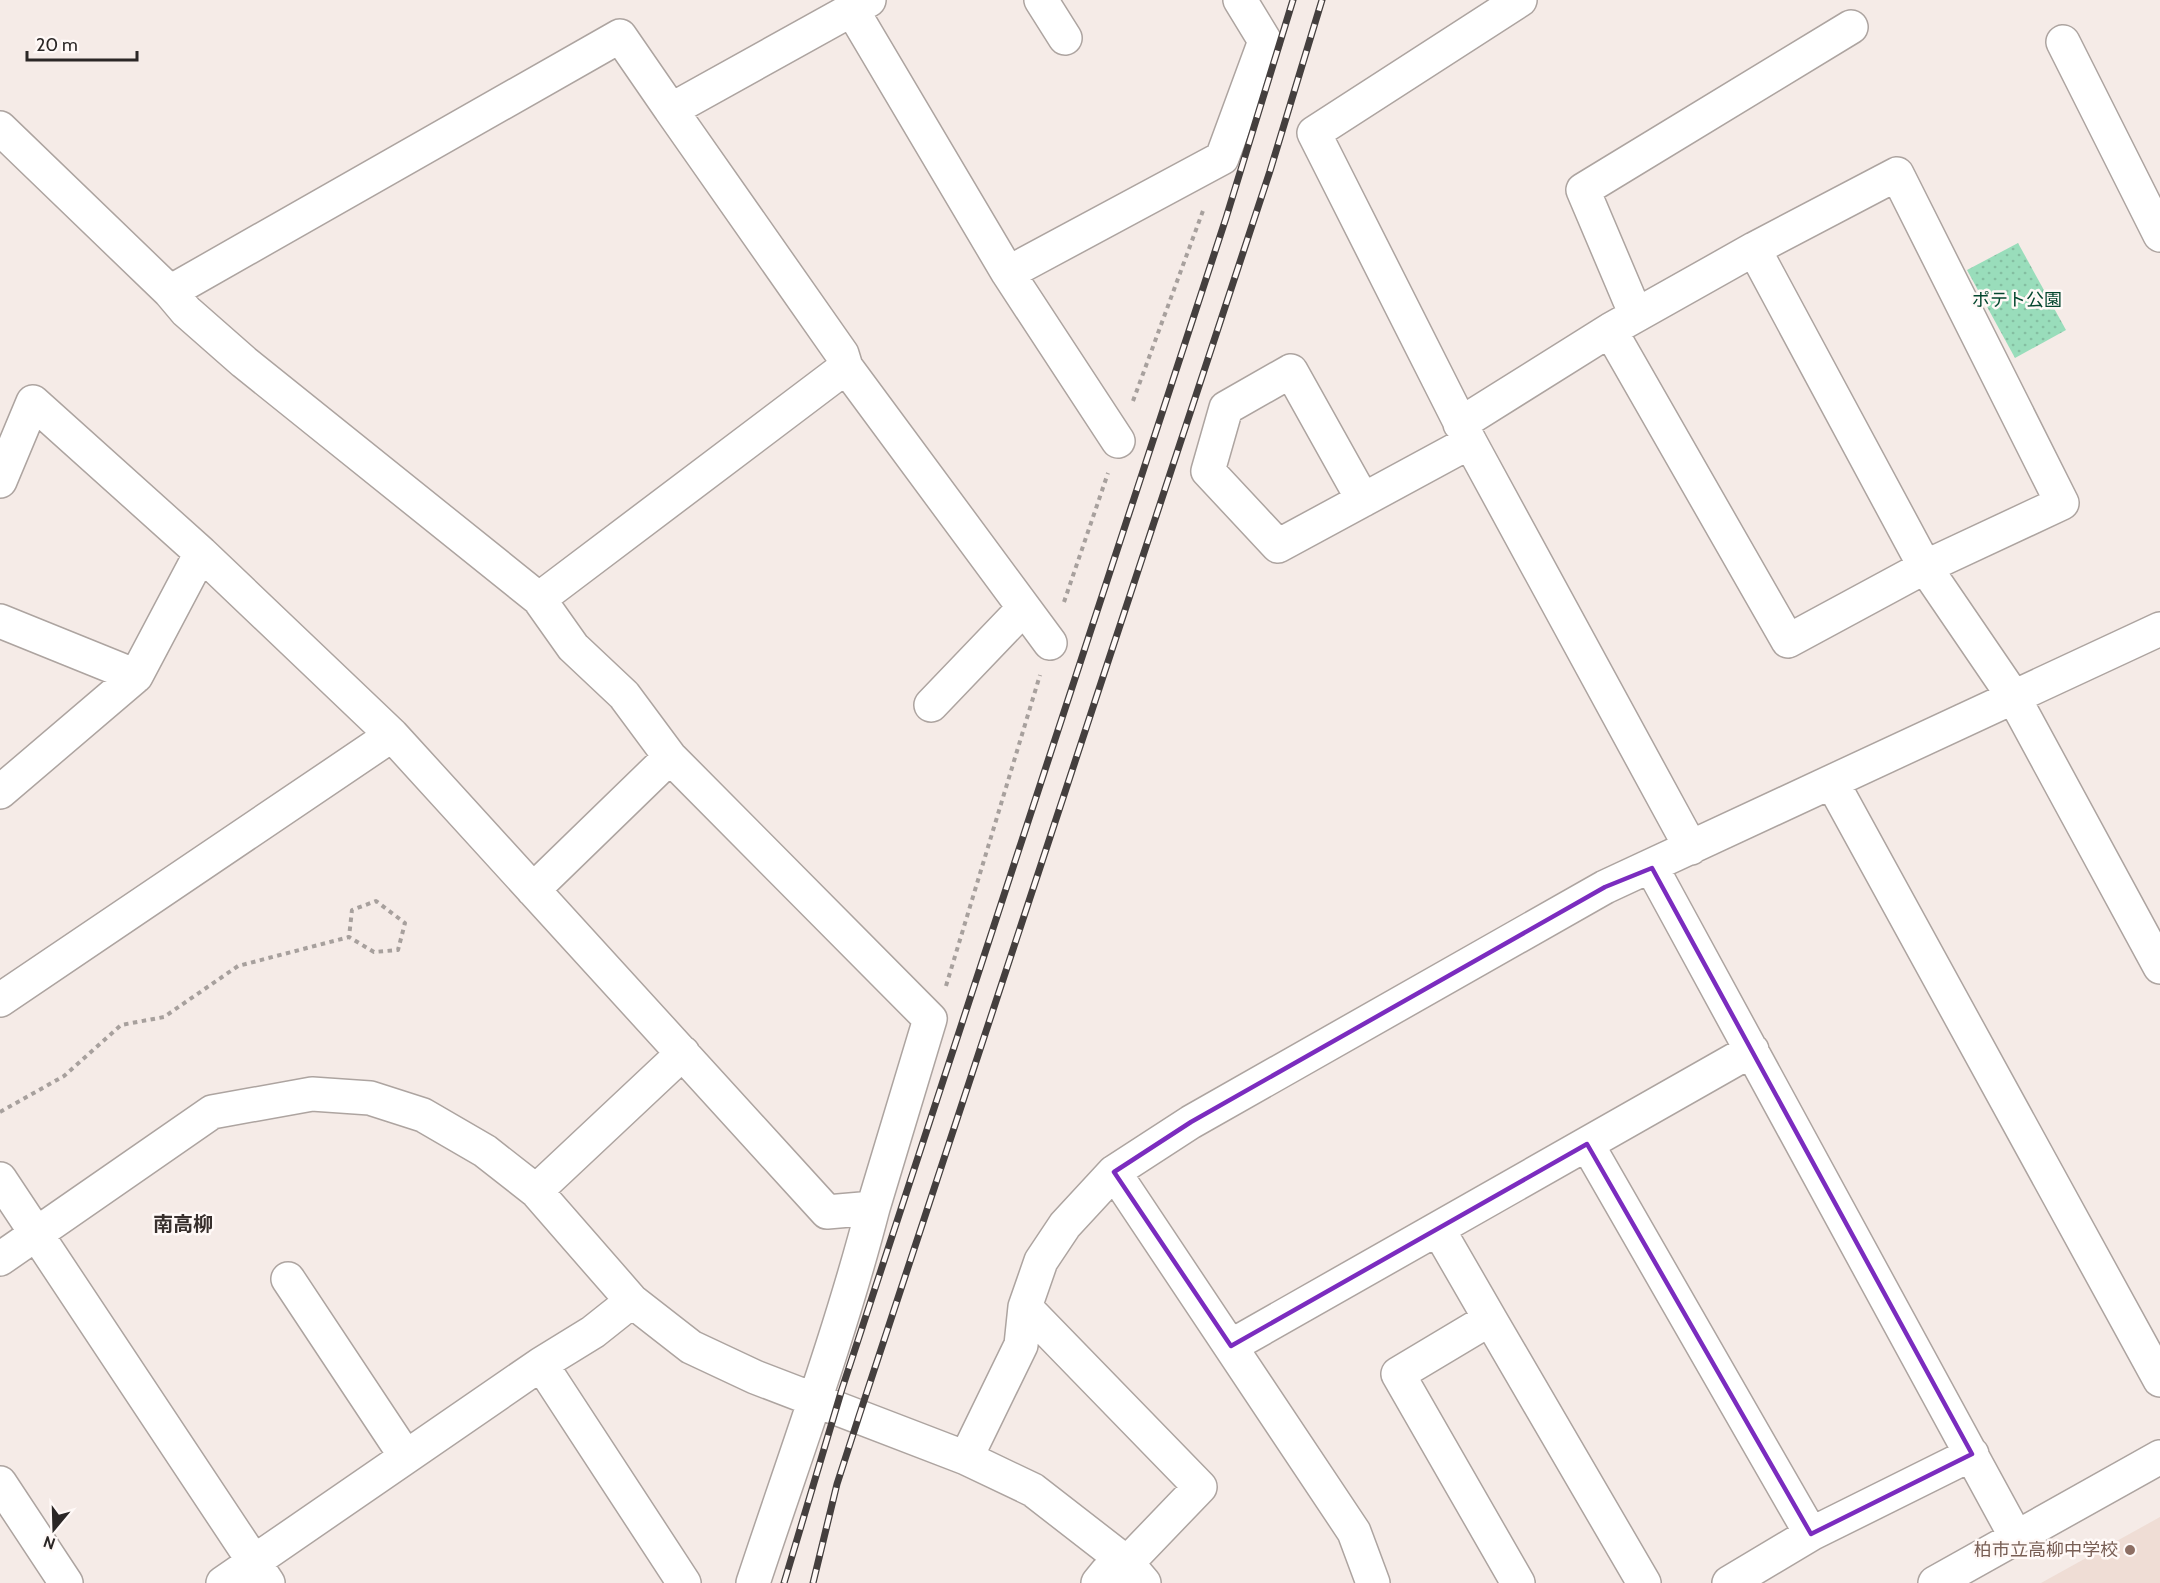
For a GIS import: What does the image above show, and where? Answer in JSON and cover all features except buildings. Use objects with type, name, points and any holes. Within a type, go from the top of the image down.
[{"type":"street","points":[[1041,0],[1065,38]]},
{"type":"street","points":[[1008,273],[1222,158],[1265,41],[1240,0]]},
{"type":"street","points":[[1520,0],[1314,133],[1465,433],[1691,848]]},
{"type":"street","points":[[671,110],[860,4],[1008,273],[1118,441]]},
{"type":"street","points":[[1363,500],[1291,371],[1226,408],[1208,471],[1278,546],[1363,500],[1465,433],[1623,322],[1754,249],[1897,174],[2061,503],[1925,567],[1788,641],[1623,322],[1583,190],[1851,27]]},
{"type":"street","points":[[170,292],[620,36],[842,354],[846,367],[1050,643]]},
{"type":"street","points":[[2063,42],[2160,236]]},
{"type":"street","points":[[0,128],[170,292],[186,311],[244,362],[539,599],[573,648],[624,695],[670,757],[930,1019],[873,1208],[858,1266],[753,1583]]},
{"type":"street","points":[[1754,249],[1925,567],[2013,696],[2160,967]]},
{"type":"street","points":[[539,599],[846,367]]},
{"type":"street","points":[[0,481],[33,402],[201,553],[392,735],[827,1212],[873,1208]]},
{"type":"street","points":[[0,792],[136,676],[201,553]]},
{"type":"street","points":[[931,705],[1023,609]]},
{"type":"street","points":[[0,621],[136,676]]},
{"type":"street","points":[[966,1458],[1021,1345],[1025,1307],[1041,1261],[1059,1234],[1114,1172],[1191,1122],[1605,887],[2160,629]]},
{"type":"street","points":[[0,1000],[392,735]]},
{"type":"street","points":[[533,890],[670,757]]},
{"type":"street","points":[[1832,782],[2160,1380]]},
{"type":"street","points":[[1652,867],[2016,1537]]},
{"type":"street","points":[[1232,1346],[1752,1050]]},
{"type":"street","points":[[536,1191],[683,1053]]},
{"type":"street","points":[[0,1259],[212,1112],[312,1094],[370,1098],[423,1115],[485,1150],[536,1191],[632,1301],[691,1347],[755,1377],[966,1458],[1033,1490],[1135,1573]]},
{"type":"street","points":[[1587,1144],[1811,1534]]},
{"type":"street","points":[[1114,1172],[1354,1532],[1373,1583]]},
{"type":"street","points":[[0,1179],[261,1572]]},
{"type":"street","points":[[1438,1229],[1644,1583]]},
{"type":"street","points":[[288,1279],[406,1457]]},
{"type":"street","points":[[222,1583],[261,1572],[406,1457],[541,1364],[593,1332],[632,1301]]},
{"type":"street","points":[[1025,1307],[1200,1487],[1135,1573]]},
{"type":"street","points":[[1490,1319],[1398,1374],[1518,1583]]},
{"type":"street","points":[[541,1364],[684,1583]]},
{"type":"street","points":[[1729,1583],[1811,1534],[1972,1454]]},
{"type":"street","points":[[1935,1583],[2160,1456]]},
{"type":"street","points":[[0,1482],[66,1583]]},
{"type":"street","points":[[1098,1583],[1107,1572],[1135,1573]]},
{"type":"path","points":[[930,1019],[941,1004],[1050,643],[1118,441],[1222,158]]},
{"type":"path","points":[[0,1112],[64,1076],[121,1025],[164,1017],[238,966],[349,937],[374,952],[398,950],[405,923],[376,901],[352,910],[349,937]]},
{"type":"highlighted area","points":[[1652,868],[1972,1454],[1811,1534],[1587,1144],[1231,1346],[1114,1172],[1191,1122],[1605,887]]},
{"type":"shaded area","name":"柏市立高柳中学校","points":[[2160,1517],[2160,1583],[2041,1583]]},
{"type":"green space","name":"ポテト公園","points":[[2018,243],[2066,330],[2015,358],[1967,270]]},
{"type":"railway","points":[[784,1583],[842,1389],[1226,218],[1293,0]]},
{"type":"railway","points":[[813,1583],[837,1484],[1270,171],[1322,0]]},
{"type":"place","name":"柏市立高柳中学校","points":[[2130,1550]]},
{"type":"district","name":"南高柳","points":[[183,1224]]}]
